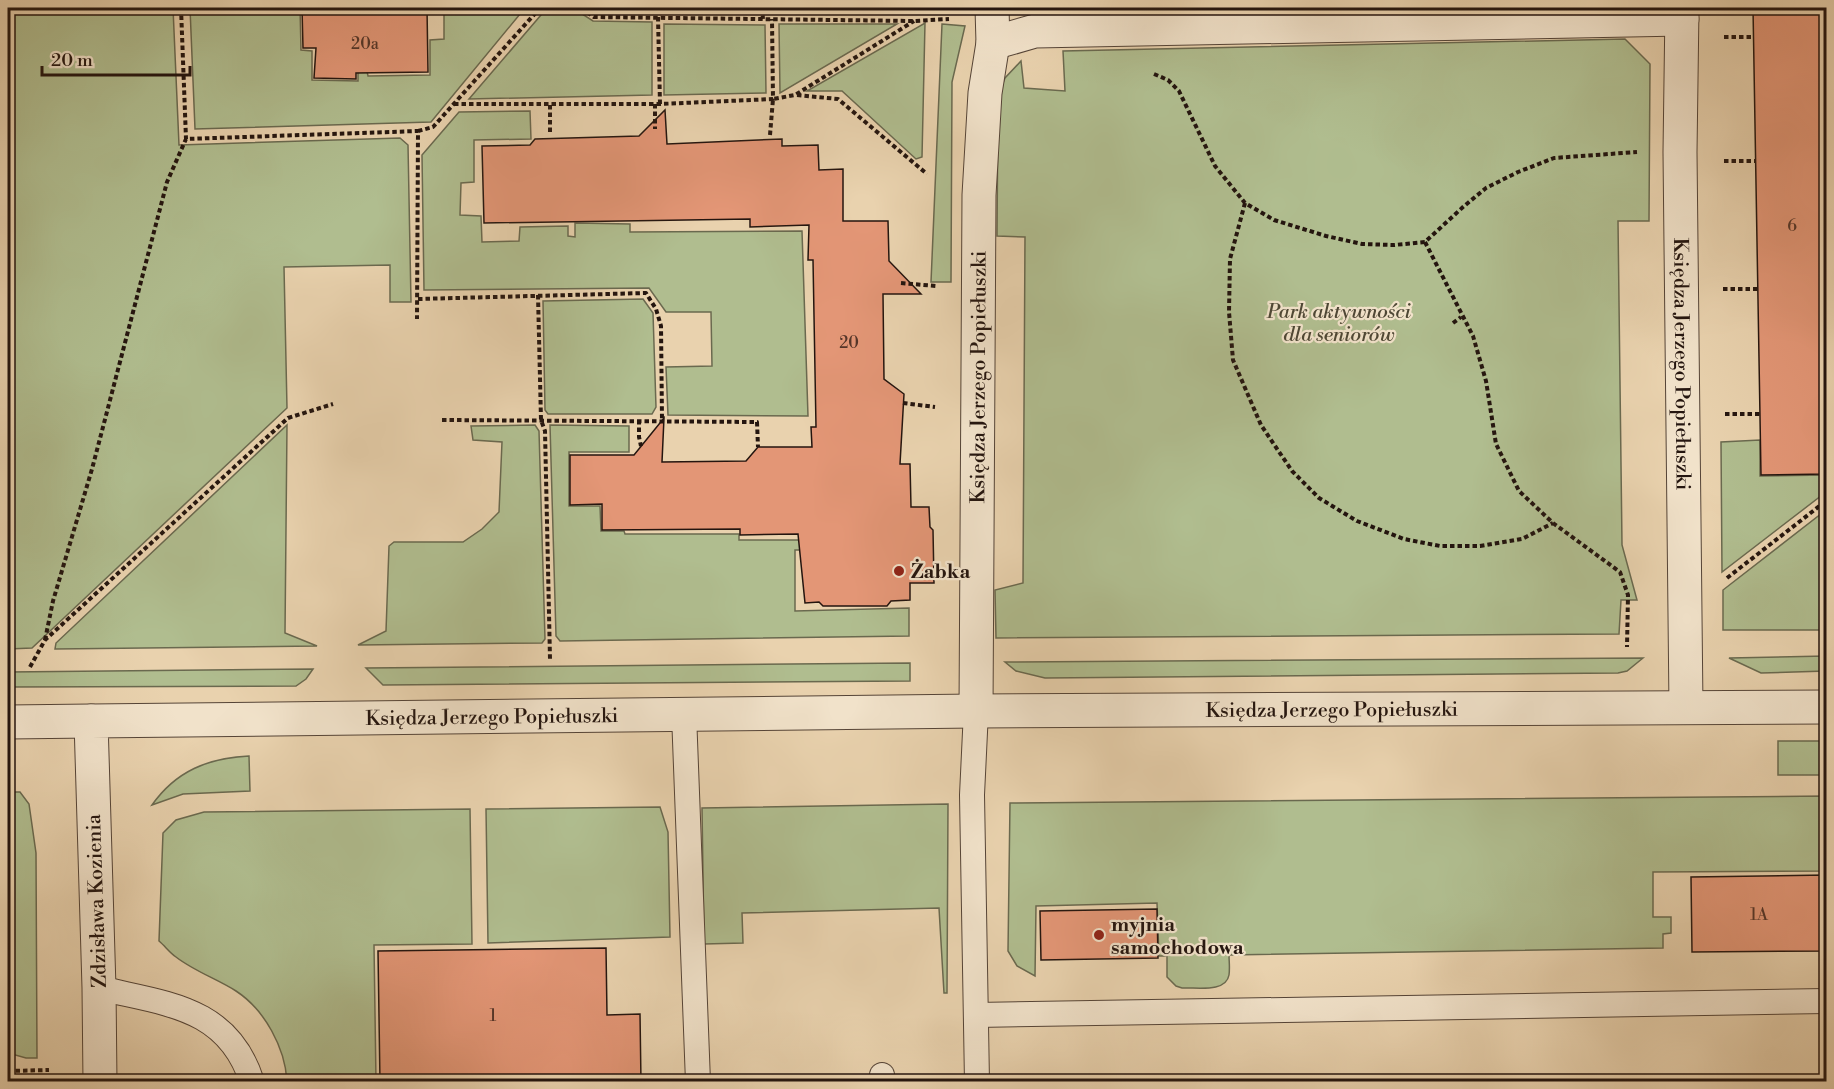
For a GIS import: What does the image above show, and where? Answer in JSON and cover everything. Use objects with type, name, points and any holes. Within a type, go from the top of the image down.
[{"type":"street","name":"Księdza Jerzego Popiełuszki","points":[[976,711],[979,195],[992,22],[1035,31],[1125,29],[1374,15],[1682,13],[1680,152],[1686,707]]},
{"type":"street","name":"Księdza Jerzego Popiełuszki","points":[[8,722],[976,711],[1827,707]]},
{"type":"street","name":"Zdzisława Kozienia","points":[[91,722],[100,1082]]},
{"type":"lane","points":[[976,711],[972,795],[977,1082]]},
{"type":"lane","points":[[684,714],[698,1082]]},
{"type":"lane","points":[[99,988],[177,1006],[197,1013],[228,1037],[242,1056],[252,1082]]},
{"type":"lane","points":[[976,1015],[1827,1001]]},
{"type":"path","points":[[30,667],[45,640],[53,601],[92,469],[167,182],[186,138],[181,8]]},
{"type":"path","points":[[186,138],[418,131],[433,127],[540,8]]},
{"type":"path","points":[[581,8],[594,17],[992,22]]},
{"type":"path","points":[[762,8],[763,19]]},
{"type":"path","points":[[655,129],[658,17]]},
{"type":"path","points":[[770,135],[773,99],[772,19]]},
{"type":"path","points":[[795,95],[914,21]]},
{"type":"path","points":[[1125,29],[1137,66],[1168,81],[1179,91],[1215,166],[1245,203],[1274,220],[1362,244],[1394,245],[1425,242],[1486,188],[1554,158],[1614,153],[1680,152]]},
{"type":"path","points":[[1715,37],[1754,37]]},
{"type":"path","points":[[454,104],[657,104],[773,99],[795,95],[838,99],[927,174]]},
{"type":"path","points":[[550,105],[550,133]]},
{"type":"path","points":[[417,319],[418,131]]},
{"type":"path","points":[[1717,162],[1756,161]]},
{"type":"path","points":[[1245,203],[1230,259],[1229,312],[1233,360],[1261,425],[1292,471],[1319,498],[1357,521],[1404,539],[1440,546],[1480,546],[1522,539],[1553,523]]},
{"type":"path","points":[[1425,242],[1461,317],[1473,336],[1480,356],[1496,444],[1519,491],[1553,523],[1620,572],[1628,595],[1627,647]]},
{"type":"path","points":[[1719,289],[1758,289]]},
{"type":"path","points":[[418,298],[646,293],[656,309],[661,326],[662,420]]},
{"type":"path","points":[[538,295],[541,420],[545,431],[550,659]]},
{"type":"path","points":[[1454,323],[1461,317]]},
{"type":"path","points":[[45,640],[288,418],[333,404]]},
{"type":"path","points":[[1720,414],[1760,414]]},
{"type":"path","points":[[442,420],[757,422],[758,447]]},
{"type":"path","points":[[639,420],[641,446]]},
{"type":"path","points":[[1721,583],[1827,501]]},
{"type":"path","points":[[8,1071],[50,1070]]},
{"type":"green space","points":[[8,8],[173,8],[179,145],[400,138],[408,145],[411,302],[390,302],[390,265],[284,267],[287,408],[32,648],[8,649]]},
{"type":"green space","points":[[190,8],[300,8],[301,50],[312,51],[312,80],[358,81],[358,71],[367,71],[368,76],[430,75],[430,40],[444,39],[444,8],[525,8],[431,122],[195,129]]},
{"type":"green space","points":[[547,8],[573,8],[593,21],[652,22],[652,95],[469,99]]},
{"type":"green space","points":[[596,8],[755,8],[755,12],[601,11]]},
{"type":"green space","points":[[768,8],[968,8],[967,14],[772,12]]},
{"type":"green space","points":[[925,23],[922,157],[916,159],[842,91],[807,91]]},
{"type":"green space","points":[[664,24],[765,25],[766,93],[664,95]]},
{"type":"green space","points":[[779,24],[897,24],[780,93]]},
{"type":"green space","points":[[942,24],[965,26],[952,82],[951,282],[931,282]]},
{"type":"green space","name":"Park aktywności dla seniorów","points":[[1625,39],[1650,64],[1649,221],[1618,221],[1622,545],[1637,600],[1621,600],[1619,634],[996,638],[995,590],[1023,583],[1025,237],[997,236],[998,96],[1005,78],[1021,61],[1024,88],[1065,91],[1063,51]]},
{"type":"green space","points":[[530,111],[531,139],[474,140],[474,182],[461,183],[460,215],[481,216],[482,242],[519,241],[520,227],[568,226],[568,236],[575,237],[575,223],[630,224],[630,232],[802,231],[808,416],[668,415],[666,367],[712,366],[711,312],[666,312],[649,288],[424,290],[422,155],[459,112]]},
{"type":"green space","points":[[643,299],[653,313],[656,407],[652,414],[548,414],[545,410],[543,301]]},
{"type":"green space","points":[[287,425],[285,633],[317,646],[55,649],[56,643]]},
{"type":"green space","points":[[535,425],[539,431],[545,639],[542,643],[358,645],[386,631],[389,546],[394,542],[463,542],[482,529],[499,512],[502,442],[473,440],[471,426]]},
{"type":"green space","points":[[550,425],[629,426],[629,452],[569,452],[569,506],[600,506],[601,531],[624,531],[625,534],[739,534],[739,540],[809,540],[809,550],[795,550],[795,611],[909,608],[909,636],[560,641],[556,636]]},
{"type":"green space","points":[[1760,440],[1760,476],[1826,475],[1826,492],[1722,572],[1721,442]]},
{"type":"green space","points":[[1826,510],[1826,630],[1723,630],[1723,590]]},
{"type":"green space","points":[[1826,656],[1826,671],[1761,673],[1729,658]]},
{"type":"green space","points":[[1643,658],[1627,671],[1618,673],[1045,678],[1016,671],[1005,662]]},
{"type":"green space","points":[[910,663],[910,681],[383,685],[366,668]]},
{"type":"green space","points":[[313,669],[306,679],[296,686],[8,687],[8,672]]},
{"type":"green space","points":[[1778,741],[1826,741],[1826,775],[1778,775]]},
{"type":"green space","points":[[249,756],[250,791],[183,794],[152,805],[172,783],[194,768],[220,760]]},
{"type":"green space","points":[[8,792],[20,792],[29,804],[36,853],[37,1058],[26,1058],[8,1053]]},
{"type":"green space","points":[[1826,796],[1826,871],[1653,872],[1653,917],[1671,917],[1671,933],[1663,934],[1663,948],[1229,955],[1227,981],[1217,987],[1182,988],[1176,986],[1167,977],[1167,956],[1159,956],[1157,903],[1036,906],[1035,976],[1017,966],[1008,951],[1010,803]]},
{"type":"green space","points":[[948,804],[947,993],[944,993],[939,908],[742,913],[743,943],[704,944],[702,808]]},
{"type":"green space","points":[[660,807],[668,832],[670,937],[488,943],[486,809]]},
{"type":"green space","points":[[470,809],[472,944],[374,945],[376,1081],[287,1081],[278,1043],[256,1008],[236,991],[183,962],[159,941],[163,833],[176,820],[204,812]]},
{"type":"building","points":[[302,8],[427,8],[428,72],[356,73],[356,79],[314,78],[316,48],[303,48]]},
{"type":"building","points":[[1753,8],[1827,8],[1827,474],[1761,475]]},
{"type":"building","points":[[665,110],[667,144],[782,139],[782,146],[818,145],[819,170],[843,169],[843,221],[888,221],[889,261],[921,294],[883,294],[884,379],[904,394],[900,464],[910,464],[911,507],[929,507],[930,527],[933,530],[934,583],[910,583],[910,600],[891,601],[887,606],[823,606],[819,602],[805,603],[798,534],[740,535],[740,529],[602,530],[602,504],[570,505],[570,455],[634,455],[664,418],[662,462],[746,461],[758,447],[812,447],[811,427],[816,427],[813,260],[808,260],[809,225],[750,227],[750,219],[484,223],[482,146],[530,145],[535,139],[639,136]]},
{"type":"building","points":[[1827,875],[1827,951],[1692,952],[1691,877]]},
{"type":"building","name":"myjnia samochodowa","points":[[1157,909],[1158,958],[1041,960],[1040,911]]},
{"type":"building","points":[[606,948],[607,1015],[640,1014],[641,1082],[380,1082],[378,951]]},
{"type":"place","name":"Żabka","points":[[899,571]]},
{"type":"place","name":"myjnia samochodowa","points":[[1099,935]]}]
